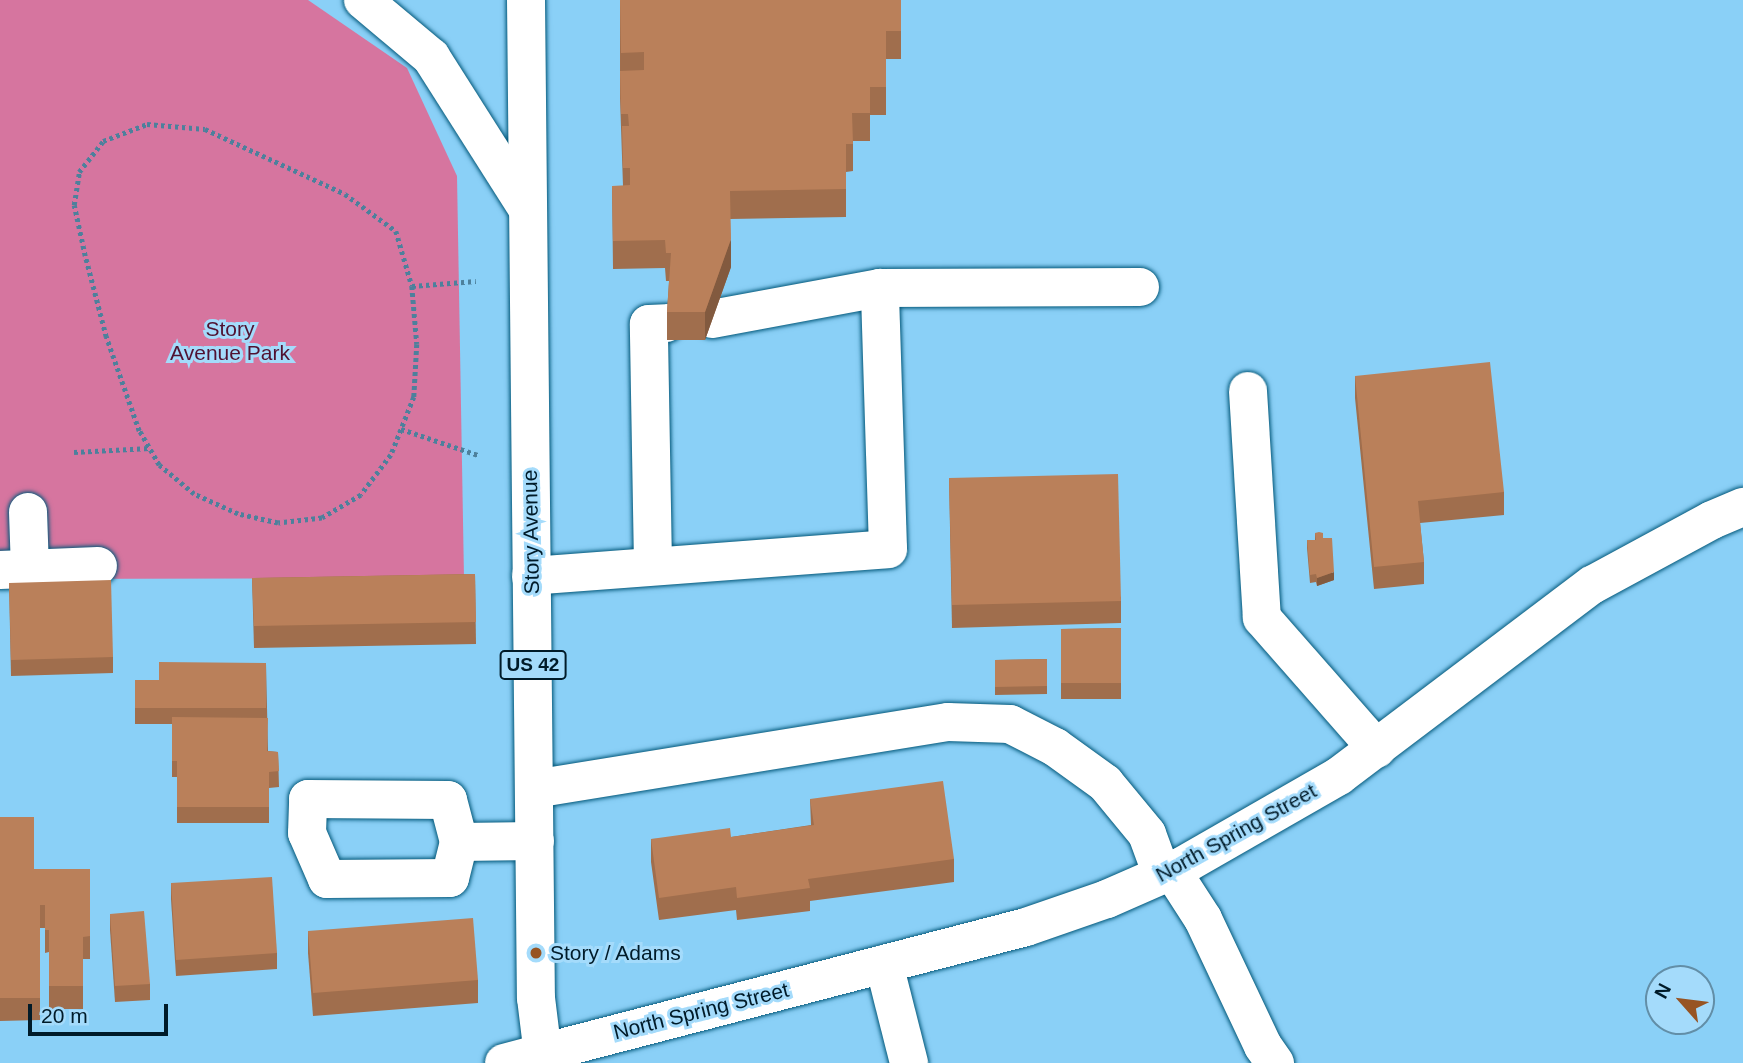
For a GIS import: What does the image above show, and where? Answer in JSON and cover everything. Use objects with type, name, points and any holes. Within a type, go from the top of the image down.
[{"type":"main road","points":[[363,0],[431,57],[527,208]]},
{"type":"main road","name":"Story Avenue","points":[[526,0],[536,998],[543,1058]]},
{"type":"main road","points":[[712,320],[880,288],[1140,287]]},
{"type":"main road","points":[[531,576],[653,565],[888,550],[880,288]]},
{"type":"main road","points":[[653,565],[649,324],[666,323]]},
{"type":"main road","points":[[1248,391],[1262,618],[1377,748]]},
{"type":"main road","name":"North Spring Street","points":[[504,1063],[543,1058],[1026,927],[1167,873],[1339,776],[1592,585],[1712,520],[1743,507]]},
{"type":"main road","points":[[28,512],[15,569],[98,566]]},
{"type":"main road","points":[[534,789],[948,722],[1010,724],[1055,747],[1104,783],[1147,834],[1167,873],[1203,919],[1264,1046],[1275,1063]]},
{"type":"main road","points":[[459,842],[535,841]]},
{"type":"main road","points":[[884,964],[909,1063]]},
{"type":"path","points":[[147,124],[205,129],[345,194],[396,231],[412,286],[417,344],[414,397],[401,429],[391,455],[361,495],[322,518],[278,523],[238,514],[194,494],[159,465],[139,431],[106,337],[74,205],[79,172],[103,141],[147,124]]},
{"type":"path","points":[[412,286],[477,281]]},
{"type":"path","points":[[401,429],[478,455]]},
{"type":"path","points":[[74,452],[150,448]]},
{"type":"green space","name":"Story Avenue Park","points":[[0,0],[308,0],[407,68],[457,176],[464,578],[0,579]]},
{"type":"building","points":[[620,0],[901,0],[901,31],[886,31],[886,87],[870,87],[870,113],[852,113],[853,144],[846,144],[846,189],[730,191],[731,239],[705,312],[667,312],[671,253],[666,253],[665,240],[613,241],[612,186],[630,185],[630,168],[623,168],[622,126],[629,126],[628,114],[621,114],[620,71],[644,70],[644,52],[621,53]]},
{"type":"building","points":[[1490,362],[1504,492],[1418,501],[1424,562],[1374,567],[1355,376]]},
{"type":"building","points":[[1118,474],[1121,601],[952,605],[949,478]]},
{"type":"building","points":[[1315,533],[1323,533],[1323,538],[1332,538],[1334,572],[1317,578],[1316,574],[1310,575],[1307,540],[1316,540]]},
{"type":"building","points":[[475,574],[476,622],[254,626],[252,578]]},
{"type":"building","points":[[111,580],[113,657],[11,660],[9,583]]},
{"type":"building","points":[[1121,628],[1121,683],[1061,683],[1061,629]]},
{"type":"building","points":[[1047,659],[1047,686],[995,687],[995,660]]},
{"type":"building","points":[[159,662],[266,663],[266,708],[135,708],[135,680],[159,680]]},
{"type":"building","points":[[172,717],[268,718],[267,751],[278,752],[279,771],[269,772],[269,807],[177,807],[177,761],[172,761]]},
{"type":"building","points":[[943,781],[954,859],[808,879],[810,888],[737,898],[736,887],[659,898],[651,839],[730,828],[731,837],[814,825],[810,799]]},
{"type":"building","points":[[0,817],[34,817],[34,869],[90,869],[90,936],[83,937],[83,986],[49,986],[49,930],[45,930],[45,905],[40,905],[40,998],[0,998]]},
{"type":"building","points":[[272,877],[277,953],[176,960],[171,883]]},
{"type":"building","points":[[144,911],[150,984],[115,986],[110,914]]},
{"type":"building","points":[[473,918],[478,980],[313,993],[308,931]]},
{"type":"place","name":"Story / Adams","points":[[536,953]]}]
